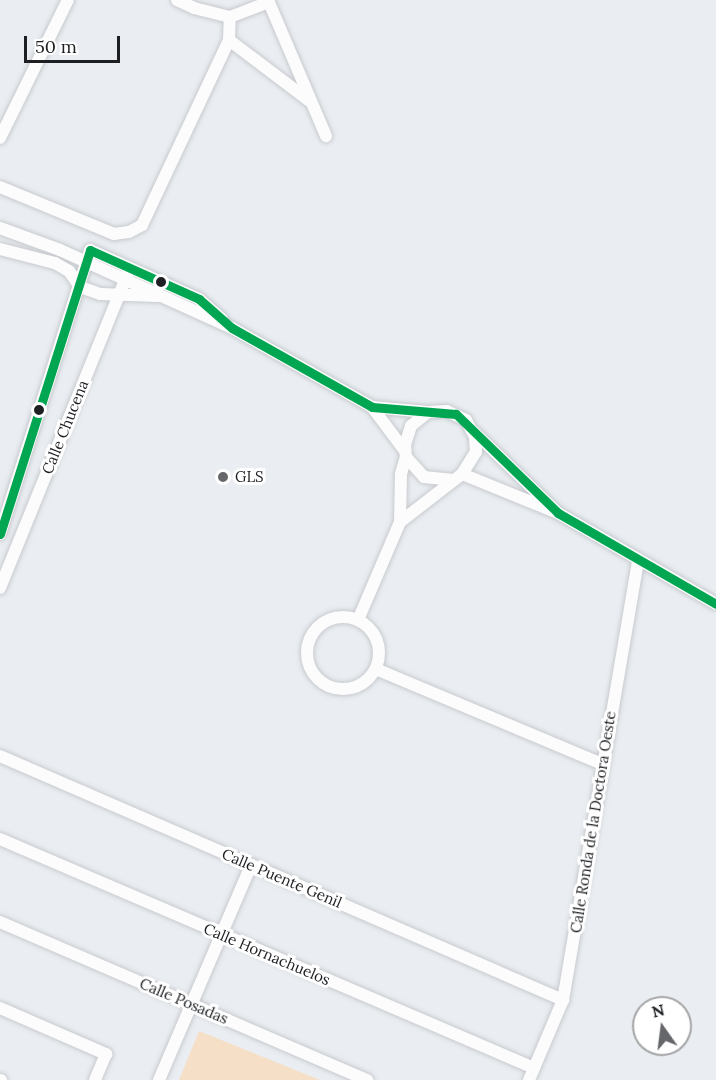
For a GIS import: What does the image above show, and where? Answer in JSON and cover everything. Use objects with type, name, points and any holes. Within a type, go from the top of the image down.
[{"type":"street","points":[[0,138],[68,0]]},
{"type":"street","points":[[177,0],[194,8],[230,17],[268,1],[326,136]]},
{"type":"street","points":[[0,187],[114,234],[129,232],[141,225],[230,40],[230,17]]},
{"type":"street","points":[[230,40],[311,102]]},
{"type":"street","points":[[0,228],[60,250],[232,328],[372,407],[456,414],[558,513]]},
{"type":"street","points":[[0,249],[55,262],[69,271],[80,287],[118,295],[163,296]]},
{"type":"street","points":[[84,261],[90,250],[130,266],[199,299],[232,328]]},
{"type":"street","name":"Calle Chucena","points":[[0,534],[4,514],[80,287],[84,261]]},
{"type":"street","name":"Calle Chucena","points":[[0,588],[130,266]]},
{"type":"street","points":[[372,407],[424,477],[457,477],[558,513],[716,604]]},
{"type":"street","points":[[358,620],[400,522],[401,474],[411,426],[428,412]]},
{"type":"street","points":[[400,522],[457,477],[476,452],[473,430]]},
{"type":"street","points":[[4,514],[27,519]]},
{"type":"street","name":"Calle Ronda de la Doctora Oeste","points":[[531,1074],[563,1000],[638,559]]},
{"type":"street","points":[[336,618],[358,620],[375,636],[379,646],[376,669],[364,682],[347,689],[324,684],[310,668],[308,649],[316,629],[336,618]]},
{"type":"street","points":[[376,669],[602,764]]},
{"type":"street","name":"Calle Puente Genil","points":[[0,756],[563,1000]]},
{"type":"street","name":"Calle Hornachuelos","points":[[0,839],[221,934],[531,1074]]},
{"type":"street","points":[[159,1080],[251,865]]},
{"type":"street","name":"Calle Posadas","points":[[0,922],[368,1080]]},
{"type":"street","points":[[0,1008],[106,1054],[95,1080]]},
{"type":"shaded area","points":[[199,1031],[320,1080],[179,1080]]},
{"type":"transit line","points":[[0,534],[90,250],[199,299],[232,328],[372,407],[456,414],[558,513],[716,604]]},
{"type":"place","name":"GLS","points":[[223,477]]}]
